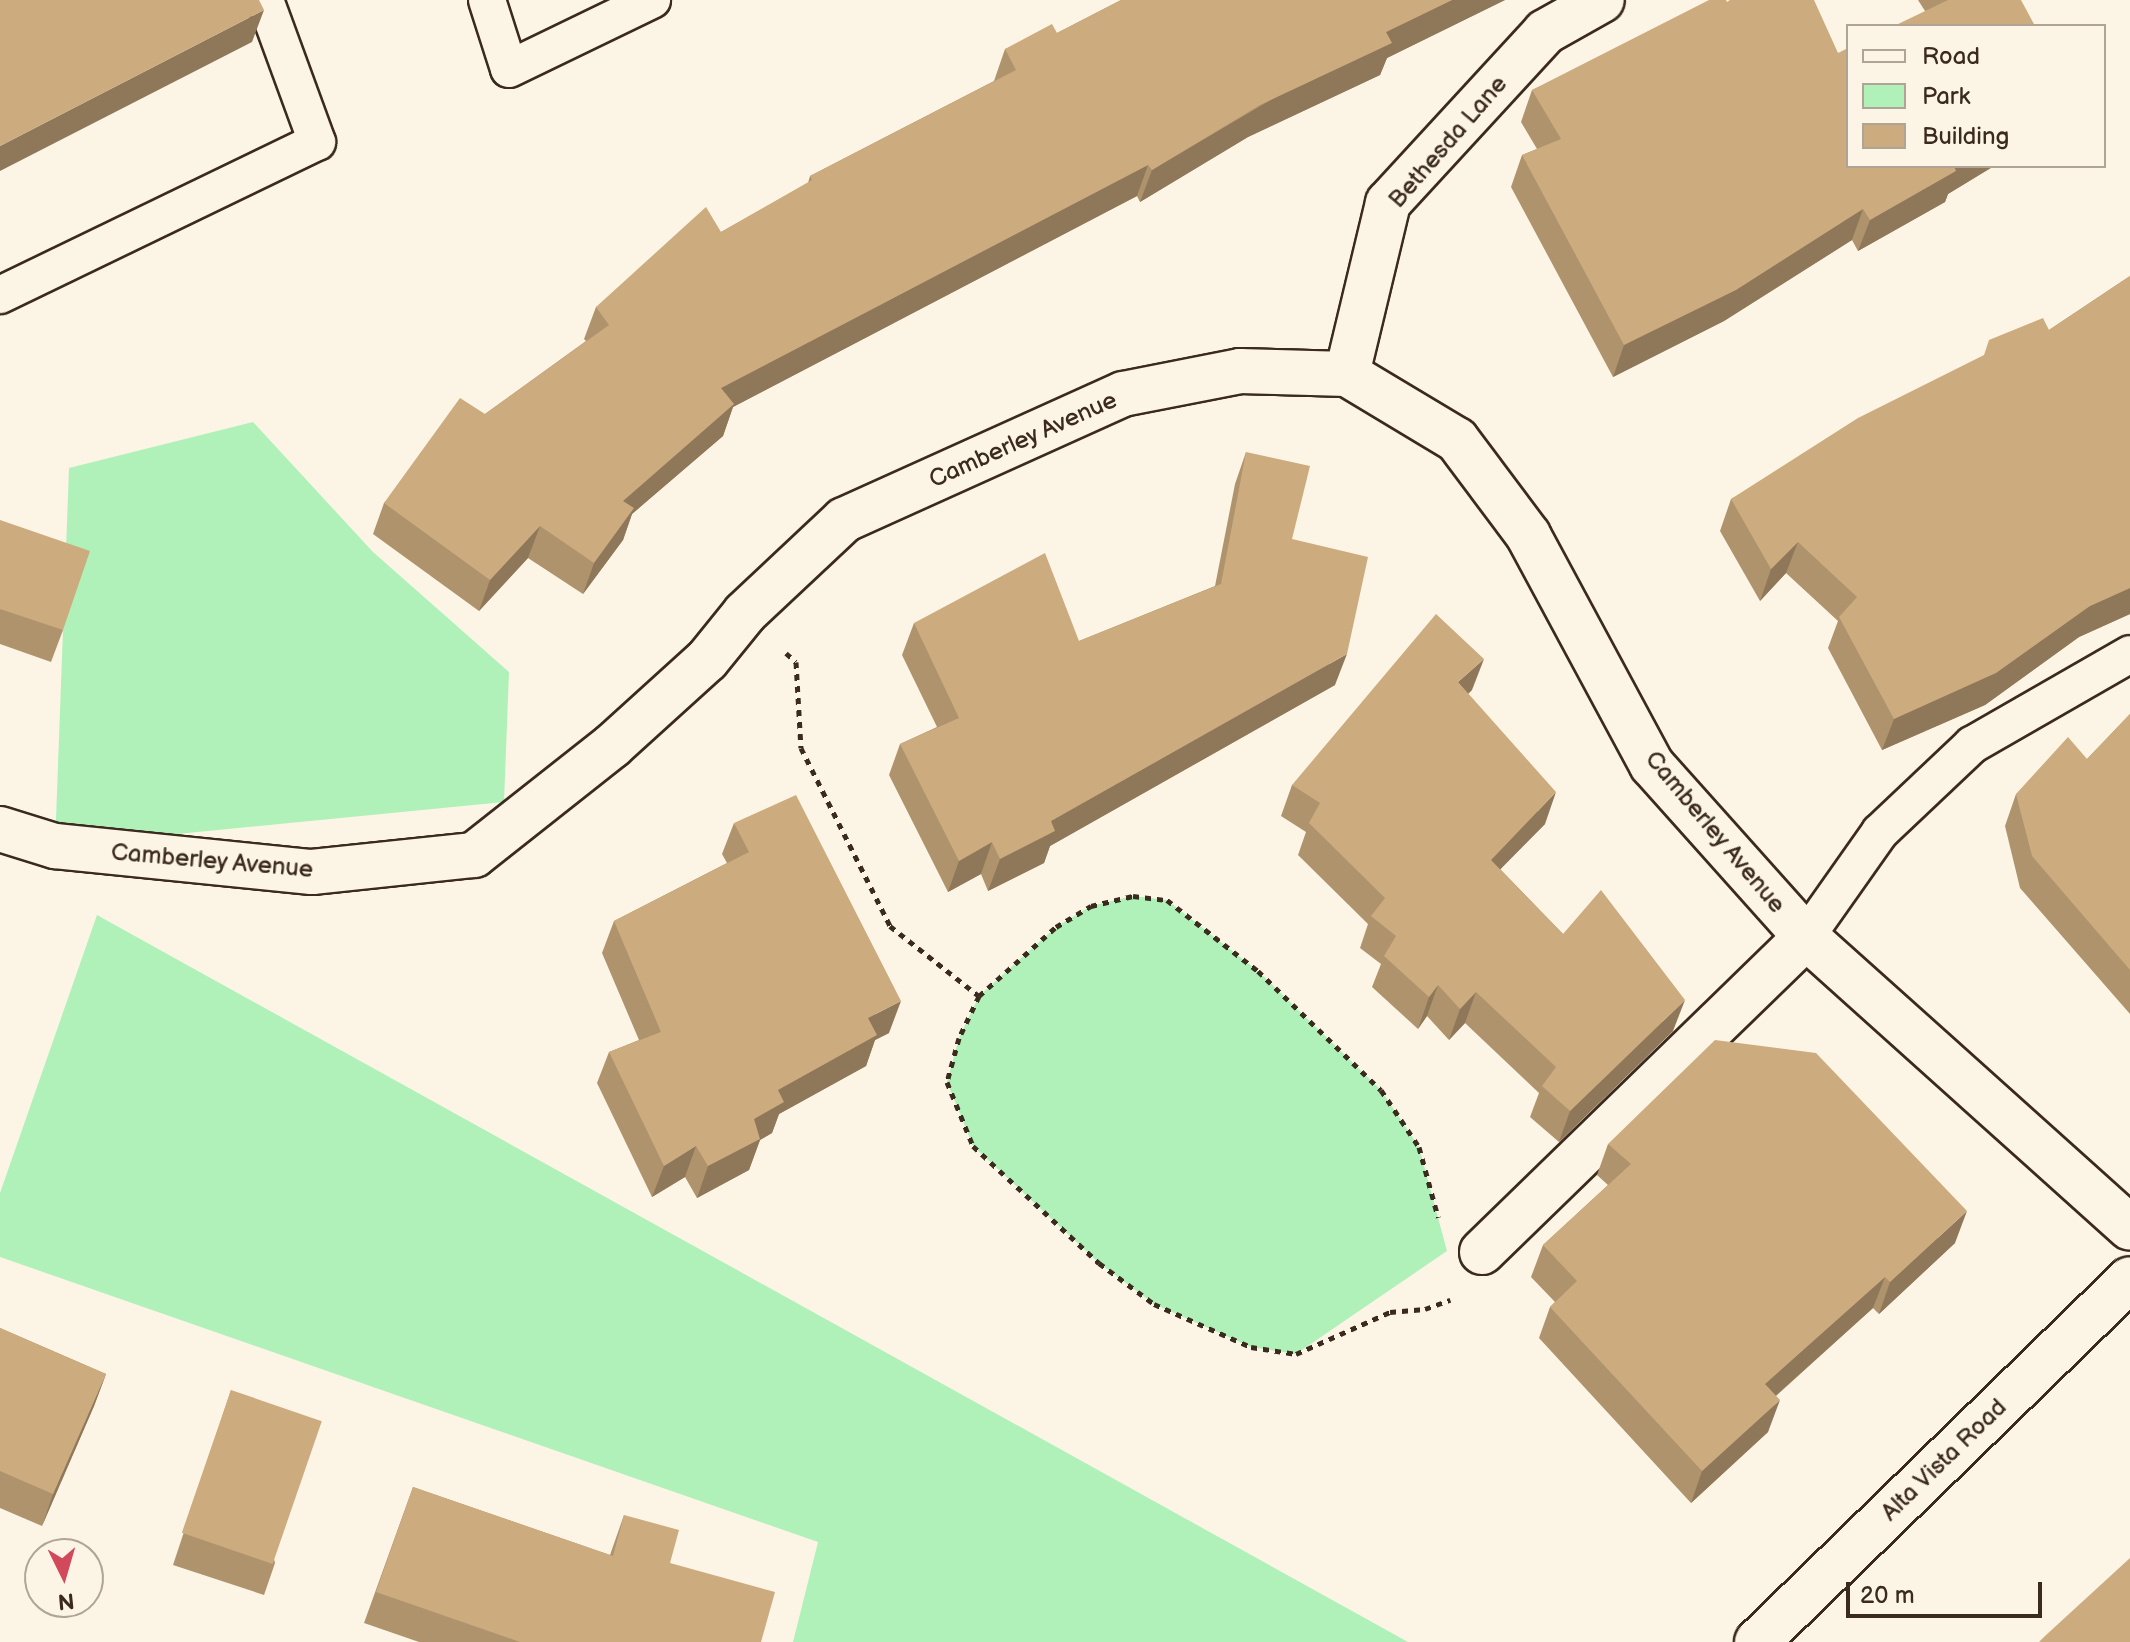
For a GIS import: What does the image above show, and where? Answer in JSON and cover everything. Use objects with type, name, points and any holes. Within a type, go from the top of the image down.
[{"type":"street","name":"Bethesda Lane","points":[[1347,374],[1388,203],[1545,32],[1602,0]]},
{"type":"street","name":"Camberley Avenue","points":[[0,829],[55,846],[312,872],[474,855],[612,746],[707,660],[745,613],[844,520],[1123,394],[1240,371],[1347,374],[1457,440],[1528,535],[1652,765],[1806,937],[2130,1228]]},
{"type":"street","points":[[1482,1252],[1806,937]]},
{"type":"street","name":"Alta Vista Road","points":[[1757,1642],[2130,1279]]},
{"type":"lane","points":[[0,295],[317,142],[265,0]]},
{"type":"lane","points":[[487,0],[509,69],[652,0]]},
{"type":"lane","points":[[1806,937],[1880,832],[1972,745],[2130,654]]},
{"type":"path","points":[[745,613],[796,662],[801,748],[890,926],[979,996]]},
{"type":"path","points":[[1439,1221],[1419,1147],[1381,1090],[1258,971],[1167,900],[1133,896],[1091,906],[1056,927],[979,996],[959,1038],[947,1082],[973,1146],[1099,1263],[1154,1304],[1251,1347],[1296,1354],[1390,1312],[1425,1309],[1452,1299]]},
{"type":"green space","points":[[253,422],[373,552],[509,672],[504,802],[55,846],[69,468]]},
{"type":"green space","points":[[1133,896],[1167,900],[1258,971],[1381,1090],[1419,1147],[1447,1251],[1296,1354],[1251,1347],[1154,1304],[1099,1263],[973,1146],[947,1082],[959,1038],[979,996],[1056,927],[1091,906]]},
{"type":"green space","points":[[97,915],[1408,1642],[793,1642],[818,1542],[0,1257],[0,1193]]},
{"type":"building","points":[[0,0],[259,0],[264,10],[0,146]]},
{"type":"building","points":[[1121,0],[1452,0],[1386,32],[1392,43],[1260,105],[1152,170],[1148,165],[721,388],[734,404],[623,501],[634,508],[594,563],[540,526],[490,580],[384,503],[460,398],[485,414],[609,325],[596,307],[706,207],[721,232],[812,180],[810,176],[1016,70],[1005,49],[1052,24],[1057,33]]},
{"type":"building","points":[[1709,0],[1814,0],[1838,53],[1846,49],[1846,168],[1955,168],[1956,171],[1870,220],[1863,209],[1736,290],[1624,345],[1522,155],[1561,139],[1532,90]]},
{"type":"building","points":[[1948,0],[2021,0],[2034,24],[1898,24]]},
{"type":"building","points":[[2130,276],[2130,588],[2090,606],[1996,673],[1894,719],[1839,617],[1857,597],[1798,542],[1771,569],[1731,499],[1858,418],[1984,355],[1989,340],[2043,318],[2049,330]]},
{"type":"building","points":[[1246,452],[1310,466],[1292,539],[1368,557],[1347,654],[1051,821],[1055,831],[1000,859],[992,842],[959,861],[900,744],[959,718],[914,623],[1045,553],[1079,641],[1221,584]]},
{"type":"building","points":[[0,520],[90,551],[63,630],[0,609]]},
{"type":"building","points":[[1436,614],[1484,659],[1458,682],[1556,792],[1491,860],[1563,934],[1601,890],[1685,1000],[1570,1111],[1542,1086],[1556,1067],[1476,992],[1460,1009],[1438,985],[1429,997],[1384,956],[1396,936],[1371,916],[1385,898],[1309,823],[1320,803],[1292,785]]},
{"type":"building","points":[[2130,714],[2130,970],[2032,856],[2016,794],[2068,737],[2087,759]]},
{"type":"building","points":[[796,795],[901,1001],[868,1018],[877,1035],[778,1090],[784,1102],[754,1119],[760,1139],[708,1166],[696,1146],[664,1166],[609,1052],[661,1032],[614,921],[749,852],[734,823]]},
{"type":"building","points":[[1715,1040],[1816,1053],[1967,1211],[1890,1282],[1885,1277],[1765,1384],[1780,1400],[1702,1471],[1550,1307],[1577,1281],[1543,1245],[1631,1164],[1608,1144]]},
{"type":"building","points":[[0,1328],[106,1374],[53,1494],[0,1471]]},
{"type":"building","points":[[231,1390],[322,1421],[273,1564],[182,1533]]},
{"type":"building","points":[[413,1487],[613,1556],[624,1515],[679,1530],[670,1563],[775,1592],[761,1642],[520,1642],[376,1592]]},
{"type":"building","points":[[2130,1558],[2130,1642],[2039,1642],[2045,1636]]}]
